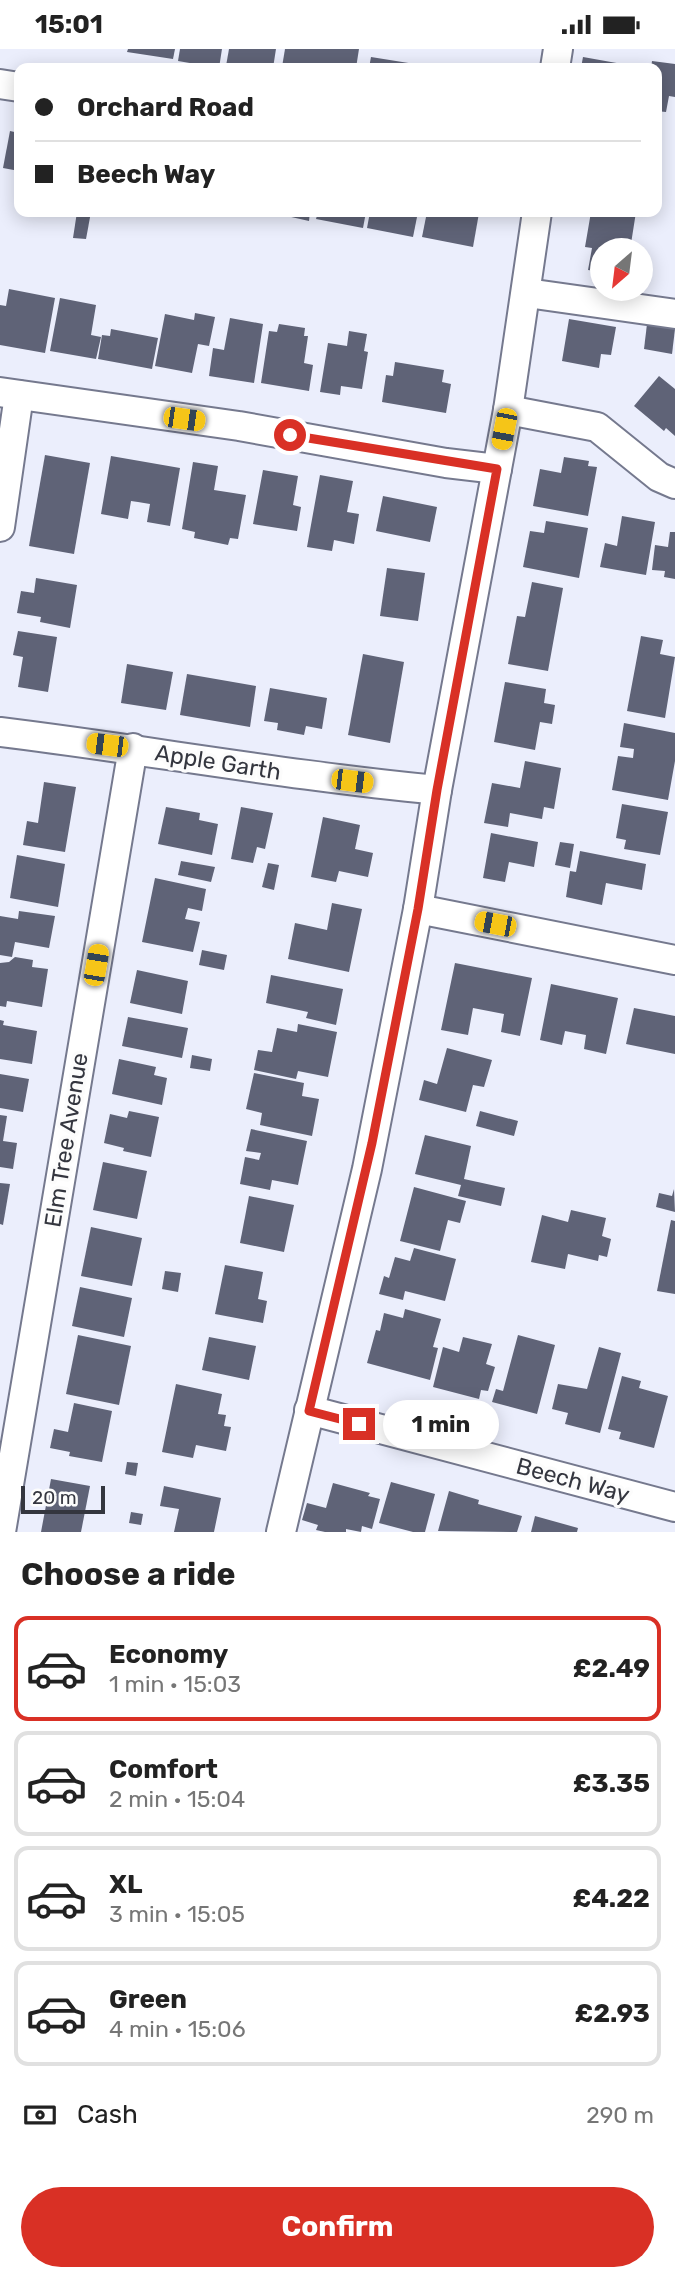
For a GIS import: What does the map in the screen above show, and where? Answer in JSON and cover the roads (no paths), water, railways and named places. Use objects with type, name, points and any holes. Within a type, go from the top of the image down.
[{"type":"street","points":[[281,1532],[367,1169],[418,909],[437,790],[508,409],[536,217]]},
{"type":"street","points":[[527,292],[675,314]]},
{"type":"street","points":[[0,527],[9,394],[239,426],[446,463],[497,469]]},
{"type":"street","points":[[508,409],[597,427],[659,477],[675,484]]},
{"type":"street","name":"Apple Garth","points":[[0,732],[133,748],[284,773],[437,790]]},
{"type":"street","name":"Elm Tree Avenue","points":[[1,1532],[133,748]]},
{"type":"street","points":[[418,909],[675,960]]},
{"type":"street","name":"Beech Way","points":[[309,1411],[675,1507]]}]
